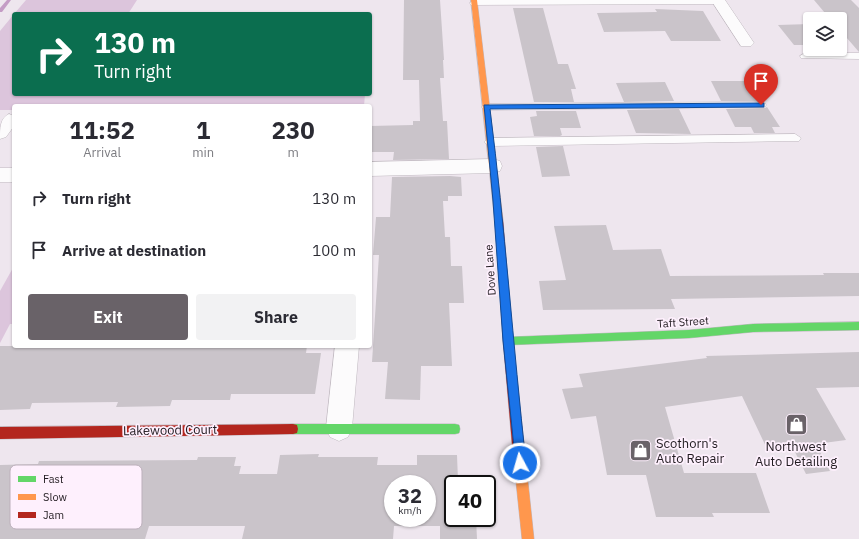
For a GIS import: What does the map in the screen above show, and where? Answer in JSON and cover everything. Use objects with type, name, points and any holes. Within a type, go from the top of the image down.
[{"type":"street","points":[[718,0],[746,42]]},
{"type":"street","name":"Dove Lane","points":[[474,1],[498,201],[508,341],[528,539]]},
{"type":"street","points":[[372,169],[493,166]]},
{"type":"street","points":[[0,175],[12,175]]},
{"type":"street","name":"Taft Street","points":[[508,341],[689,334],[753,328],[859,326]]},
{"type":"street","points":[[339,428],[347,348]]},
{"type":"street","name":"Lakewood Court","points":[[0,433],[339,428],[455,429]]},
{"type":"lane","points":[[474,1],[718,0]]},
{"type":"lane","points":[[847,56],[859,56]]},
{"type":"lane","points":[[486,107],[761,105]]},
{"type":"lane","points":[[490,142],[795,138]]},
{"type":"shaded area","points":[[26,0],[137,0],[129,12],[16,12]]},
{"type":"shaded area","points":[[12,16],[12,96],[365,96],[364,104],[12,104],[12,110],[0,110],[0,31]]},
{"type":"shaded area","points":[[12,270],[12,324],[10,324],[0,343],[0,291]]},
{"type":"building","points":[[404,0],[440,0],[444,78],[440,78],[443,121],[447,121],[449,159],[393,160],[394,152],[372,152],[372,126],[413,125],[413,121],[420,121],[419,80],[403,80]]},
{"type":"building","points":[[814,0],[851,0],[859,8],[859,52],[847,38],[847,12],[824,12]]},
{"type":"building","points":[[513,8],[543,8],[558,64],[568,64],[576,89],[571,89],[574,102],[534,102]]},
{"type":"building","points":[[655,9],[703,11],[721,41],[671,41],[665,31],[604,32],[597,13],[657,12]]},
{"type":"building","points":[[803,24],[803,45],[794,45],[778,25]]},
{"type":"building","points":[[711,81],[750,81],[763,101],[721,101]]},
{"type":"building","points":[[665,82],[674,101],[624,102],[616,83]]},
{"type":"building","points":[[767,107],[780,127],[772,127],[775,133],[754,133],[751,127],[735,127],[726,109],[765,108]]},
{"type":"building","points":[[679,109],[691,134],[636,133],[627,110]]},
{"type":"building","points":[[536,111],[576,111],[581,128],[560,128],[562,135],[560,136],[534,136],[530,117],[537,116]]},
{"type":"building","points":[[563,146],[570,176],[542,177],[536,147]]},
{"type":"building","points":[[392,177],[461,177],[462,196],[448,196],[448,201],[443,201],[445,237],[450,237],[451,266],[462,266],[464,303],[449,303],[452,366],[421,366],[420,400],[385,399],[388,362],[372,362],[379,255],[373,255],[376,217],[390,217]]},
{"type":"building","points":[[606,225],[613,250],[661,249],[670,276],[824,275],[823,273],[859,273],[859,296],[671,299],[675,309],[543,310],[539,281],[566,280],[554,226]]},
{"type":"building","points":[[0,346],[12,346],[12,348],[307,348],[306,353],[321,353],[315,394],[231,394],[230,400],[172,400],[170,406],[116,407],[118,402],[32,403],[30,409],[0,410]]},
{"type":"building","points":[[859,352],[859,387],[816,388],[846,440],[816,444],[830,471],[806,474],[793,448],[768,451],[742,396],[665,407],[684,473],[756,473],[770,513],[712,513],[714,517],[656,517],[646,475],[607,475],[596,416],[571,419],[562,389],[583,387],[579,374],[707,358],[706,356]]},
{"type":"building","points":[[319,454],[318,457],[378,457],[377,465],[417,465],[417,455],[457,455],[458,475],[444,475],[444,527],[476,527],[477,539],[440,539],[440,526],[436,526],[436,475],[384,475],[384,527],[394,527],[393,539],[242,539],[245,526],[149,526],[145,539],[0,539],[0,465],[38,464],[39,461],[197,460],[198,457],[236,457],[234,466],[241,466],[239,474],[277,474],[280,455]]},
{"type":"waterway","points":[[0,11],[9,0]]},
{"type":"traffic: fast","points":[[508,341],[689,334],[753,328],[859,326]]},
{"type":"traffic: fast","points":[[293,429],[455,429]]},
{"type":"traffic: slow","points":[[474,0],[499,220]]},
{"type":"traffic: slow","points":[[518,444],[528,539]]},
{"type":"traffic: jam","points":[[499,220],[508,341],[518,444]]},
{"type":"traffic: jam","points":[[0,433],[293,429]]},
{"type":"place","name":"Northwest Auto Detailing","points":[[796,424]]},
{"type":"place","name":"Scothorn's Auto Repair","points":[[640,450]]},
{"type":"route","points":[[520,463],[508,341],[498,201],[486,107],[761,105]]}]
